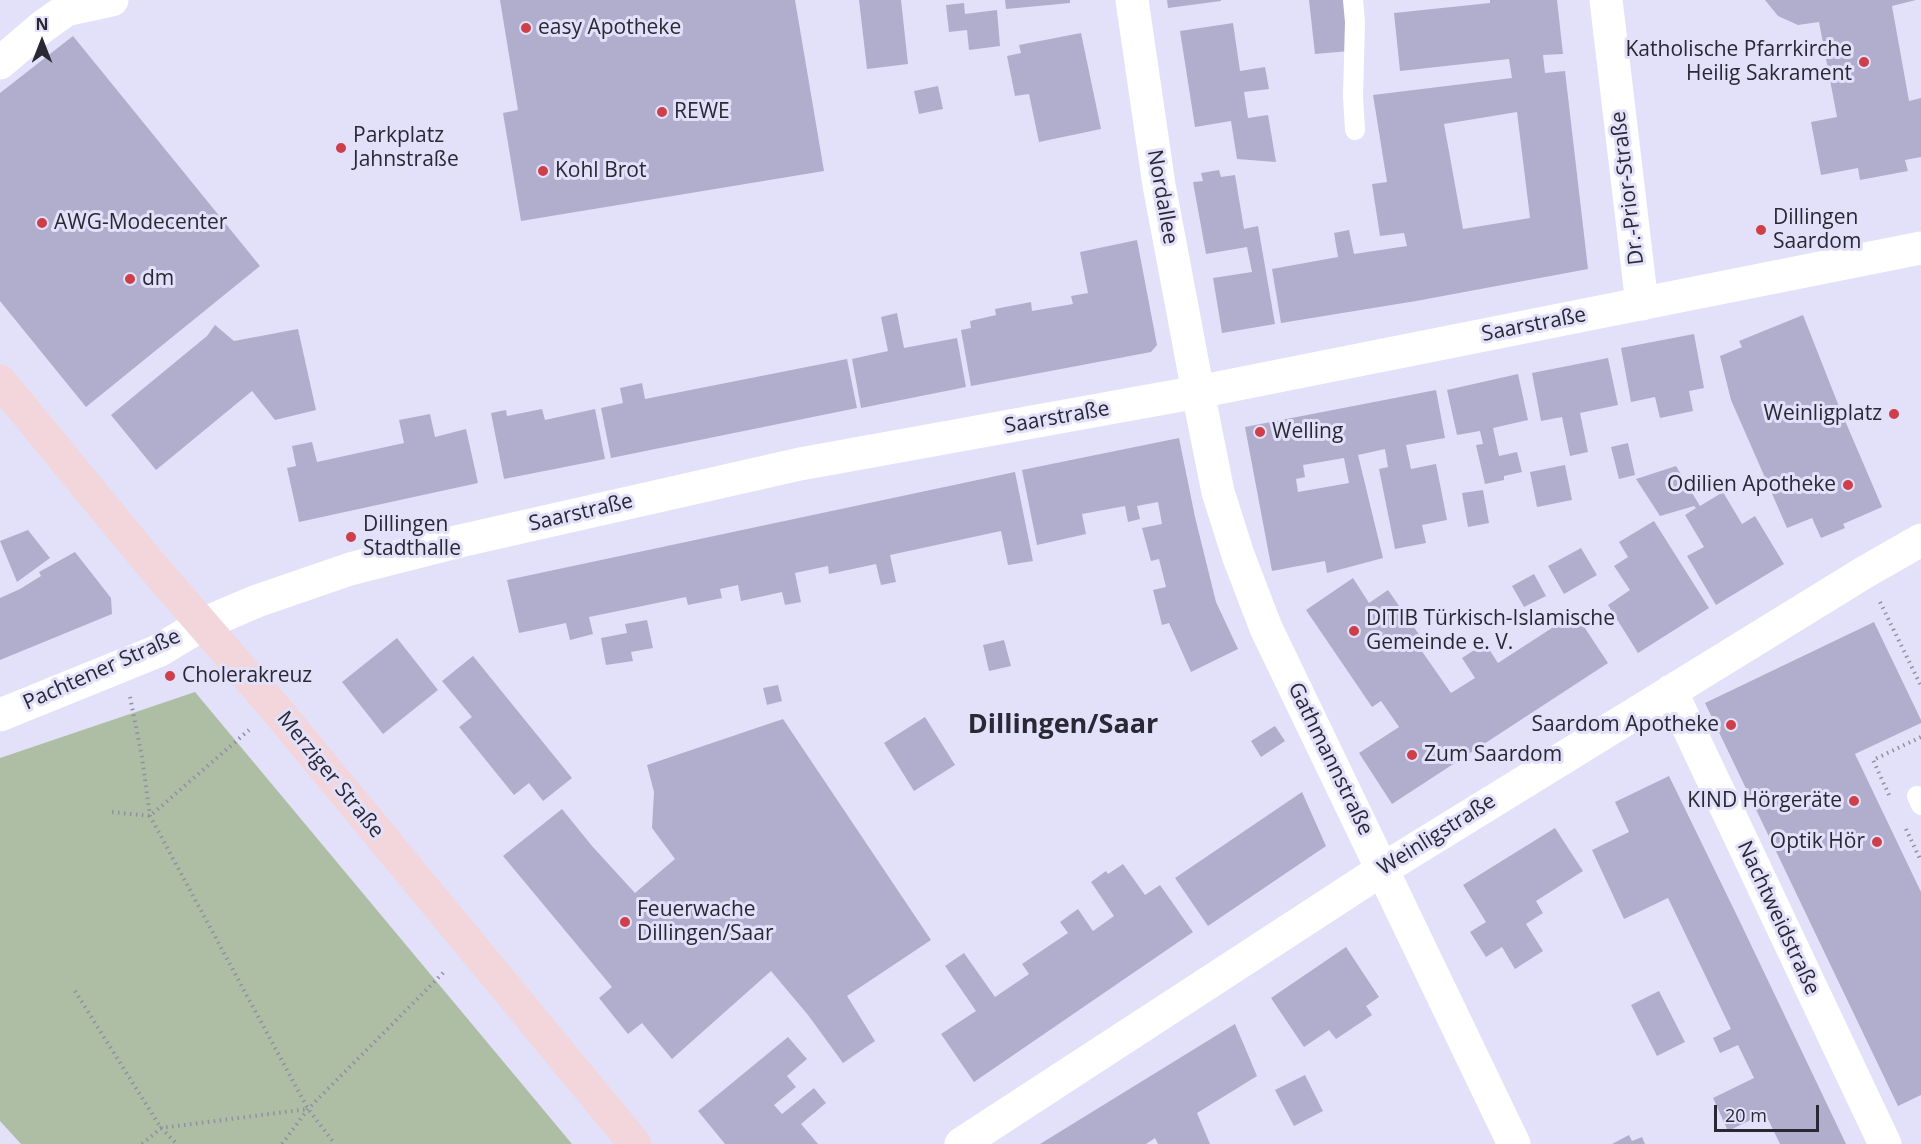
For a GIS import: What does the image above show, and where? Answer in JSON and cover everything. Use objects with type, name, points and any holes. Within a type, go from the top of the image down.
[{"type":"main road","name":"Merziger Straße","points":[[0,381],[275,708],[635,1144]]},
{"type":"street","points":[[0,63],[64,5],[112,0]]},
{"type":"street","name":"Nordallee","points":[[1132,0],[1159,185],[1198,392]]},
{"type":"street","name":"Dr.-Prior-Straße","points":[[1606,0],[1642,304]]},
{"type":"street","name":"Saarstraße","points":[[203,624],[257,601],[350,569],[460,541],[800,464],[1198,392],[1921,248]]},
{"type":"street","name":"Gathmannstraße","points":[[1198,392],[1218,492],[1238,555],[1266,628],[1514,1144]]},
{"type":"street","name":"Weinligstraße","points":[[961,1144],[1383,868],[1865,572],[1920,543]]},
{"type":"street","name":"Pachtener Straße","points":[[0,715],[158,651],[203,624]]},
{"type":"street","name":"Nachtweidstraße","points":[[1671,691],[1885,1144]]},
{"type":"lane","points":[[1353,0],[1355,130]]},
{"type":"path","points":[[1865,572],[1921,686]]},
{"type":"path","points":[[124,664],[142,757],[150,816],[308,1109],[335,1144]]},
{"type":"path","points":[[112,812],[150,816],[275,708]]},
{"type":"path","points":[[282,1144],[308,1109],[470,946]]},
{"type":"path","points":[[75,991],[161,1128],[177,1144]]},
{"type":"path","points":[[142,1144],[161,1128],[308,1109]]},
{"type":"green space","points":[[195,692],[572,1144],[21,1144],[0,1121],[0,758]]},
{"type":"building","name":"REWE","points":[[500,0],[795,0],[824,171],[521,221],[503,113],[518,110]]},
{"type":"building","points":[[859,0],[901,0],[908,64],[867,69]]},
{"type":"building","points":[[1005,0],[1070,0],[1070,3],[1006,9]]},
{"type":"building","points":[[1167,0],[1221,0],[1221,1],[1168,8]]},
{"type":"building","points":[[1309,0],[1344,0],[1349,51],[1315,54]]},
{"type":"building","points":[[1490,0],[1557,0],[1563,54],[1543,55],[1545,73],[1565,71],[1588,269],[1281,323],[1272,269],[1338,257],[1334,233],[1349,230],[1354,254],[1407,246],[1404,233],[1380,236],[1372,184],[1387,182],[1373,95],[1512,78],[1509,59],[1400,71],[1394,13],[1490,3]],"holes":[[[1517,112],[1530,218],[1463,229],[1444,124]]]},
{"type":"building","name":"Katholische Pfarrkirche Heilig Sakrament","points":[[1765,0],[1916,0],[1892,6],[1909,101],[1921,98],[1921,157],[1905,160],[1908,171],[1860,180],[1858,168],[1821,175],[1811,122],[1837,117],[1819,22],[1798,25],[1778,16]]},
{"type":"building","points":[[964,3],[965,14],[997,10],[1000,46],[969,50],[967,30],[949,32],[946,5]]},
{"type":"building","points":[[1233,23],[1240,71],[1265,67],[1269,89],[1244,92],[1248,118],[1268,115],[1276,162],[1237,159],[1231,121],[1195,127],[1180,31]]},
{"type":"building","points":[[1081,33],[1101,129],[1039,142],[1029,94],[1015,96],[1007,56],[1021,53],[1019,45]]},
{"type":"building","points":[[73,36],[260,266],[86,407],[0,301],[0,93]]},
{"type":"building","points":[[938,86],[943,109],[919,114],[914,91]]},
{"type":"building","points":[[1219,170],[1221,177],[1235,175],[1244,229],[1258,226],[1275,324],[1222,333],[1213,278],[1252,272],[1247,247],[1206,254],[1193,182],[1203,181],[1201,173]]},
{"type":"building","points":[[1137,240],[1157,345],[1151,352],[971,386],[961,330],[971,328],[970,321],[996,315],[995,309],[1031,302],[1032,311],[1073,304],[1071,296],[1088,293],[1080,252]]},
{"type":"building","points":[[897,313],[904,348],[957,338],[966,387],[861,408],[852,359],[888,351],[881,317]]},
{"type":"building","points":[[1803,315],[1882,507],[1843,524],[1845,528],[1821,538],[1812,518],[1787,528],[1731,400],[1720,356],[1742,347],[1739,341]]},
{"type":"building","points":[[215,325],[234,341],[298,329],[316,410],[275,420],[252,391],[156,470],[111,415],[207,336]]},
{"type":"building","points":[[1694,334],[1704,388],[1689,391],[1693,411],[1660,418],[1655,397],[1631,402],[1621,348]]},
{"type":"building","points":[[1608,358],[1618,405],[1580,413],[1588,452],[1570,456],[1562,417],[1541,421],[1532,373]]},
{"type":"building","points":[[847,359],[857,408],[611,458],[601,408],[623,403],[620,388],[642,383],[645,399]]},
{"type":"building","points":[[1518,374],[1528,420],[1493,428],[1499,456],[1517,452],[1522,472],[1504,476],[1504,480],[1485,484],[1476,445],[1483,444],[1480,431],[1457,435],[1447,390]]},
{"type":"building","points":[[1436,390],[1445,438],[1406,445],[1411,469],[1436,464],[1447,520],[1422,525],[1426,543],[1395,549],[1379,469],[1388,467],[1385,449],[1358,455],[1383,558],[1327,573],[1325,561],[1272,571],[1245,427]],"holes":[[[1344,458],[1349,483],[1298,492],[1296,479],[1305,477],[1303,465]]]},
{"type":"building","points":[[542,409],[545,420],[595,409],[605,459],[504,479],[491,413],[506,410],[507,416]]},
{"type":"building","points":[[430,414],[435,437],[466,429],[478,483],[299,522],[287,468],[296,466],[292,446],[312,442],[317,462],[404,443],[399,420]]},
{"type":"building","points":[[1179,438],[1216,602],[1238,649],[1191,672],[1169,623],[1162,625],[1153,590],[1166,587],[1159,559],[1151,561],[1142,528],[1162,524],[1158,502],[1137,506],[1140,519],[1128,522],[1125,506],[1082,514],[1086,534],[1037,545],[1022,470]]},
{"type":"building","points":[[1628,443],[1635,475],[1619,479],[1611,447]]},
{"type":"building","points":[[1565,465],[1572,500],[1537,507],[1530,472]]},
{"type":"building","points":[[1676,466],[1700,506],[1723,492],[1742,524],[1755,516],[1784,564],[1716,605],[1687,556],[1704,547],[1685,515],[1696,508],[1694,506],[1660,516],[1636,479]]},
{"type":"building","points":[[1015,472],[1033,561],[1008,565],[1001,531],[890,555],[896,582],[881,585],[876,564],[829,574],[828,566],[795,573],[801,602],[785,605],[782,592],[741,601],[738,585],[720,589],[722,598],[688,605],[686,597],[589,617],[593,634],[570,640],[566,623],[519,633],[507,580]]},
{"type":"building","points":[[1483,490],[1489,523],[1468,527],[1462,493]]},
{"type":"building","points":[[1654,521],[1709,608],[1638,653],[1608,605],[1630,590],[1614,566],[1628,557],[1619,542]]},
{"type":"building","points":[[28,530],[50,558],[17,582],[0,541]]},
{"type":"building","points":[[1581,548],[1597,575],[1564,594],[1548,566]]},
{"type":"building","points":[[75,552],[111,598],[112,614],[0,660],[0,598],[20,589],[41,576],[39,572]]},
{"type":"building","points":[[1534,574],[1546,596],[1524,607],[1512,586]]},
{"type":"building","points":[[1353,578],[1369,603],[1388,590],[1425,643],[1419,647],[1451,693],[1475,678],[1462,658],[1485,643],[1498,663],[1575,613],[1608,663],[1392,804],[1359,753],[1399,727],[1381,701],[1372,707],[1306,610]]},
{"type":"building","points":[[647,620],[653,648],[631,652],[633,661],[606,665],[601,638],[627,633],[625,624]]},
{"type":"building","points":[[1874,622],[1921,720],[1921,723],[1855,754],[1921,892],[1921,1095],[1898,1106],[1705,703]]},
{"type":"building","points":[[397,638],[438,690],[383,734],[342,682]]},
{"type":"building","points":[[1004,640],[1011,666],[989,671],[983,645]]},
{"type":"building","points":[[473,656],[572,778],[543,801],[529,783],[514,795],[459,727],[472,717],[442,681]]},
{"type":"building","points":[[778,685],[782,701],[767,705],[763,688]]},
{"type":"building","points":[[925,717],[955,765],[914,791],[884,743]]},
{"type":"building","points":[[783,719],[931,940],[847,996],[875,1041],[843,1063],[808,1015],[771,971],[672,1059],[642,1023],[628,1034],[599,998],[612,987],[503,856],[562,809],[635,893],[675,859],[652,828],[654,792],[647,765]]},
{"type":"building","points":[[1275,726],[1285,741],[1261,757],[1251,741]]},
{"type":"building","points":[[1669,776],[1846,1144],[1780,1144],[1765,1113],[1728,1131],[1713,1098],[1754,1078],[1738,1045],[1720,1053],[1713,1038],[1731,1029],[1668,898],[1624,919],[1592,850],[1629,832],[1615,802]]},
{"type":"building","points":[[1302,792],[1326,846],[1208,926],[1175,878]]},
{"type":"building","points":[[1555,828],[1583,871],[1536,901],[1543,913],[1526,924],[1543,951],[1515,969],[1502,947],[1486,957],[1470,932],[1486,922],[1463,885]]},
{"type":"building","points":[[1123,864],[1145,895],[1160,885],[1193,932],[974,1082],[941,1034],[976,1011],[945,966],[964,953],[995,997],[1029,974],[1022,964],[1068,933],[1060,922],[1078,909],[1093,931],[1114,916],[1091,882],[1106,871],[1108,874]]},
{"type":"building","points":[[1346,947],[1379,997],[1366,1006],[1372,1015],[1336,1039],[1329,1030],[1304,1047],[1271,998]]},
{"type":"building","points":[[1659,991],[1685,1042],[1657,1056],[1631,1005]]},
{"type":"building","points":[[1235,1024],[1257,1076],[1197,1113],[1210,1144],[1158,1144],[1155,1138],[1146,1144],[1040,1144]]},
{"type":"building","points":[[788,1037],[807,1059],[787,1076],[796,1087],[774,1105],[782,1114],[814,1088],[826,1103],[801,1124],[818,1144],[725,1144],[698,1111]]},
{"type":"building","points":[[1305,1075],[1323,1111],[1294,1126],[1275,1090]]},
{"type":"building","points":[[1629,1135],[1632,1141],[1642,1137],[1645,1144],[1612,1144]]},
{"type":"place","name":"easy Apotheke","points":[[526,28]]},
{"type":"place","name":"Katholische Pfarrkirche Heilig Sakrament","points":[[1864,62]]},
{"type":"place","name":"REWE","points":[[662,112]]},
{"type":"place","name":"Parkplatz Jahnstraße","points":[[341,148]]},
{"type":"place","name":"Kohl Brot","points":[[543,171]]},
{"type":"place","name":"AWG-Modecenter","points":[[42,223]]},
{"type":"place","name":"Dillingen Saardom","points":[[1761,230]]},
{"type":"place","name":"dm","points":[[130,279]]},
{"type":"place","name":"Weinligplatz","points":[[1894,414]]},
{"type":"place","name":"Welling","points":[[1260,432]]},
{"type":"place","name":"Odilien Apotheke","points":[[1848,485]]},
{"type":"place","name":"Dillingen Stadthalle","points":[[351,537]]},
{"type":"place","name":"DITIB Türkisch-Islamische Gemeinde e. V.","points":[[1354,631]]},
{"type":"place","name":"Cholerakreuz","points":[[170,676]]},
{"type":"place","name":"Saardom Apotheke","points":[[1731,725]]},
{"type":"place","name":"Zum Saardom","points":[[1412,755]]},
{"type":"place","name":"KIND Hörgeräte","points":[[1854,801]]},
{"type":"place","name":"Optik Hör","points":[[1877,842]]},
{"type":"place","name":"Feuerwache Dillingen/Saar","points":[[625,922]]},
{"type":"district","name":"Dillingen/Saar","points":[[1063,725]]}]
